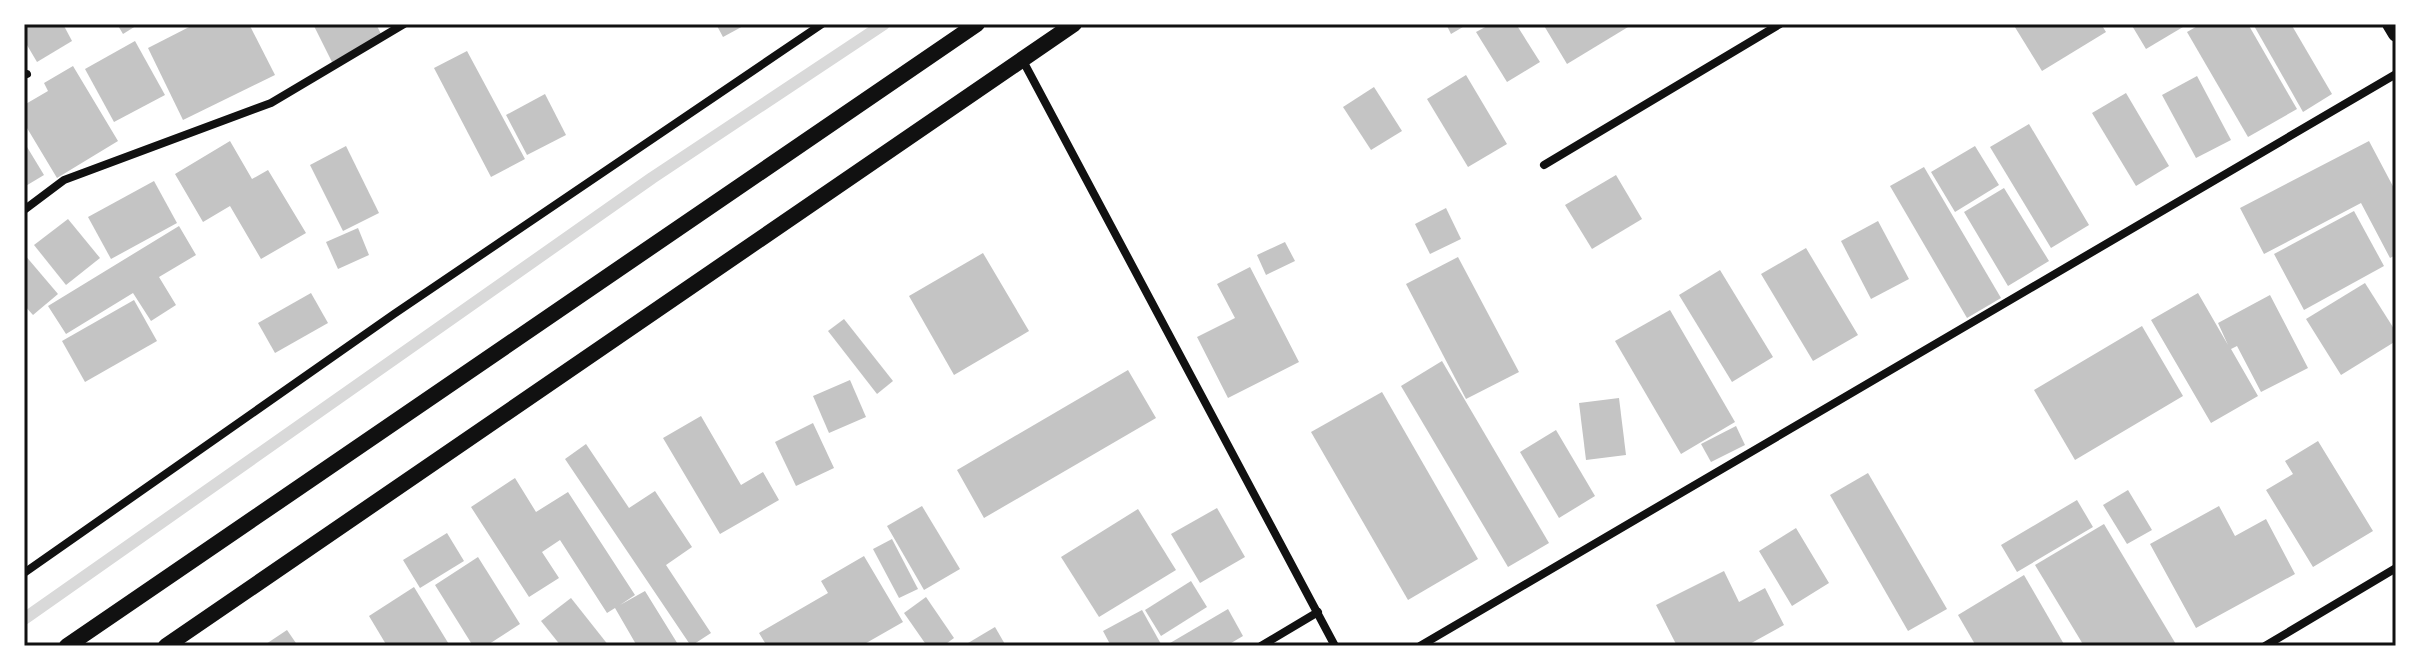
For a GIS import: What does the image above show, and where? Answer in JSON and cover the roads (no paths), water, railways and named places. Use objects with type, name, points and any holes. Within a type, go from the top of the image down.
[{"type":"main road","points":[[67,646],[977,24]]},
{"type":"main road","points":[[166,646],[1074,24]]},
{"type":"main road","points":[[2390,24],[2396,34]]},
{"type":"street","points":[[24,210],[64,180],[271,103],[404,24]]},
{"type":"street","points":[[24,573],[394,314],[822,24]]},
{"type":"street","points":[[1544,165],[1780,24]]},
{"type":"street","points":[[1022,59],[1335,646]]},
{"type":"street","points":[[1420,646],[2396,74]]},
{"type":"street","points":[[2265,646],[2396,568]]},
{"type":"street","points":[[1261,646],[1318,612]]},
{"type":"waterway","points":[[24,619],[652,178],[884,24]]}]
